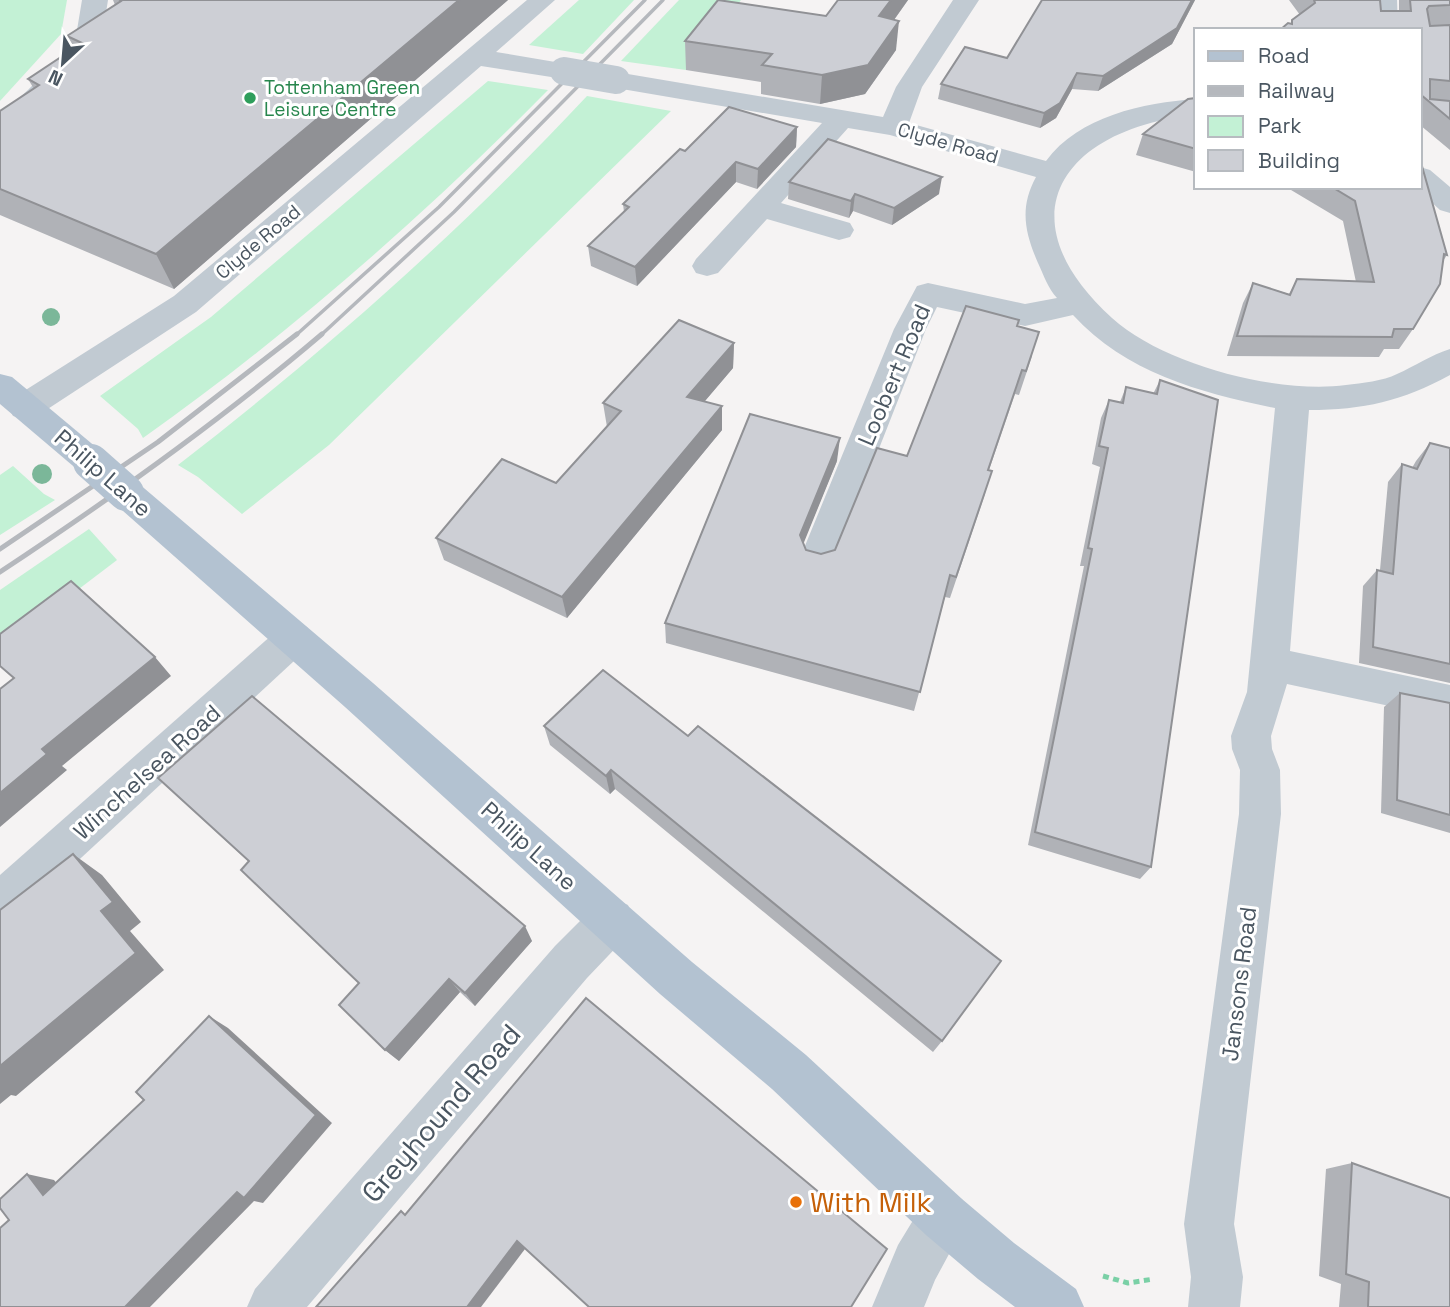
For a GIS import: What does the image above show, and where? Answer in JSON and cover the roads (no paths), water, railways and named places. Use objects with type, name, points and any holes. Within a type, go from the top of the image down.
[{"type":"main road","name":"Philip Lane","points":[[13,396],[294,638],[676,978],[789,1072],[944,1217],[996,1261],[1058,1307]]},
{"type":"street","points":[[0,128],[38,96],[88,44],[95,0]]},
{"type":"street","name":"Clyde Road","points":[[13,396],[185,304],[542,0]]},
{"type":"street","points":[[893,127],[909,87],[966,0]]},
{"type":"street","points":[[1384,0],[1385,28]]},
{"type":"street","name":"Clyde Road","points":[[476,57],[843,117],[893,127],[1052,172]]},
{"type":"street","points":[[1194,107],[1146,114],[1112,125],[1071,150],[1052,172],[1043,192],[1039,213],[1042,242],[1055,273],[1078,303],[1119,339],[1173,368],[1221,385],[1293,398],[1372,394],[1414,381],[1450,360]]},
{"type":"street","points":[[707,266],[843,117]]},
{"type":"street","points":[[1422,178],[1450,203]]},
{"type":"street","points":[[761,207],[839,230]]},
{"type":"street","name":"Loobert Road","points":[[818,558],[910,329],[928,294],[1025,315],[1039,314],[1078,303]]},
{"type":"street","name":"Jansons Road","points":[[1214,1307],[1217,1277],[1209,1224],[1260,814],[1260,770],[1252,749],[1251,736],[1267,692],[1271,664],[1293,398]]},
{"type":"street","name":"Winchelsea Road","points":[[0,904],[294,638]]},
{"type":"street","points":[[1271,664],[1450,702]]},
{"type":"street","name":"Greyhound Road","points":[[273,1307],[571,962],[612,920]]},
{"type":"street","points":[[898,1307],[916,1263],[944,1217]]},
{"type":"railway","points":[[295,336],[439,207],[645,0]]},
{"type":"railway","points":[[320,336],[454,212],[663,0]]},
{"type":"railway","points":[[0,549],[158,442],[297,334]]},
{"type":"railway","points":[[0,572],[165,458],[322,334]]},
{"type":"place","name":"Tottenham Green Leisure Centre","points":[[250,98]]},
{"type":"place","name":"With Milk","points":[[796,1202]]}]
